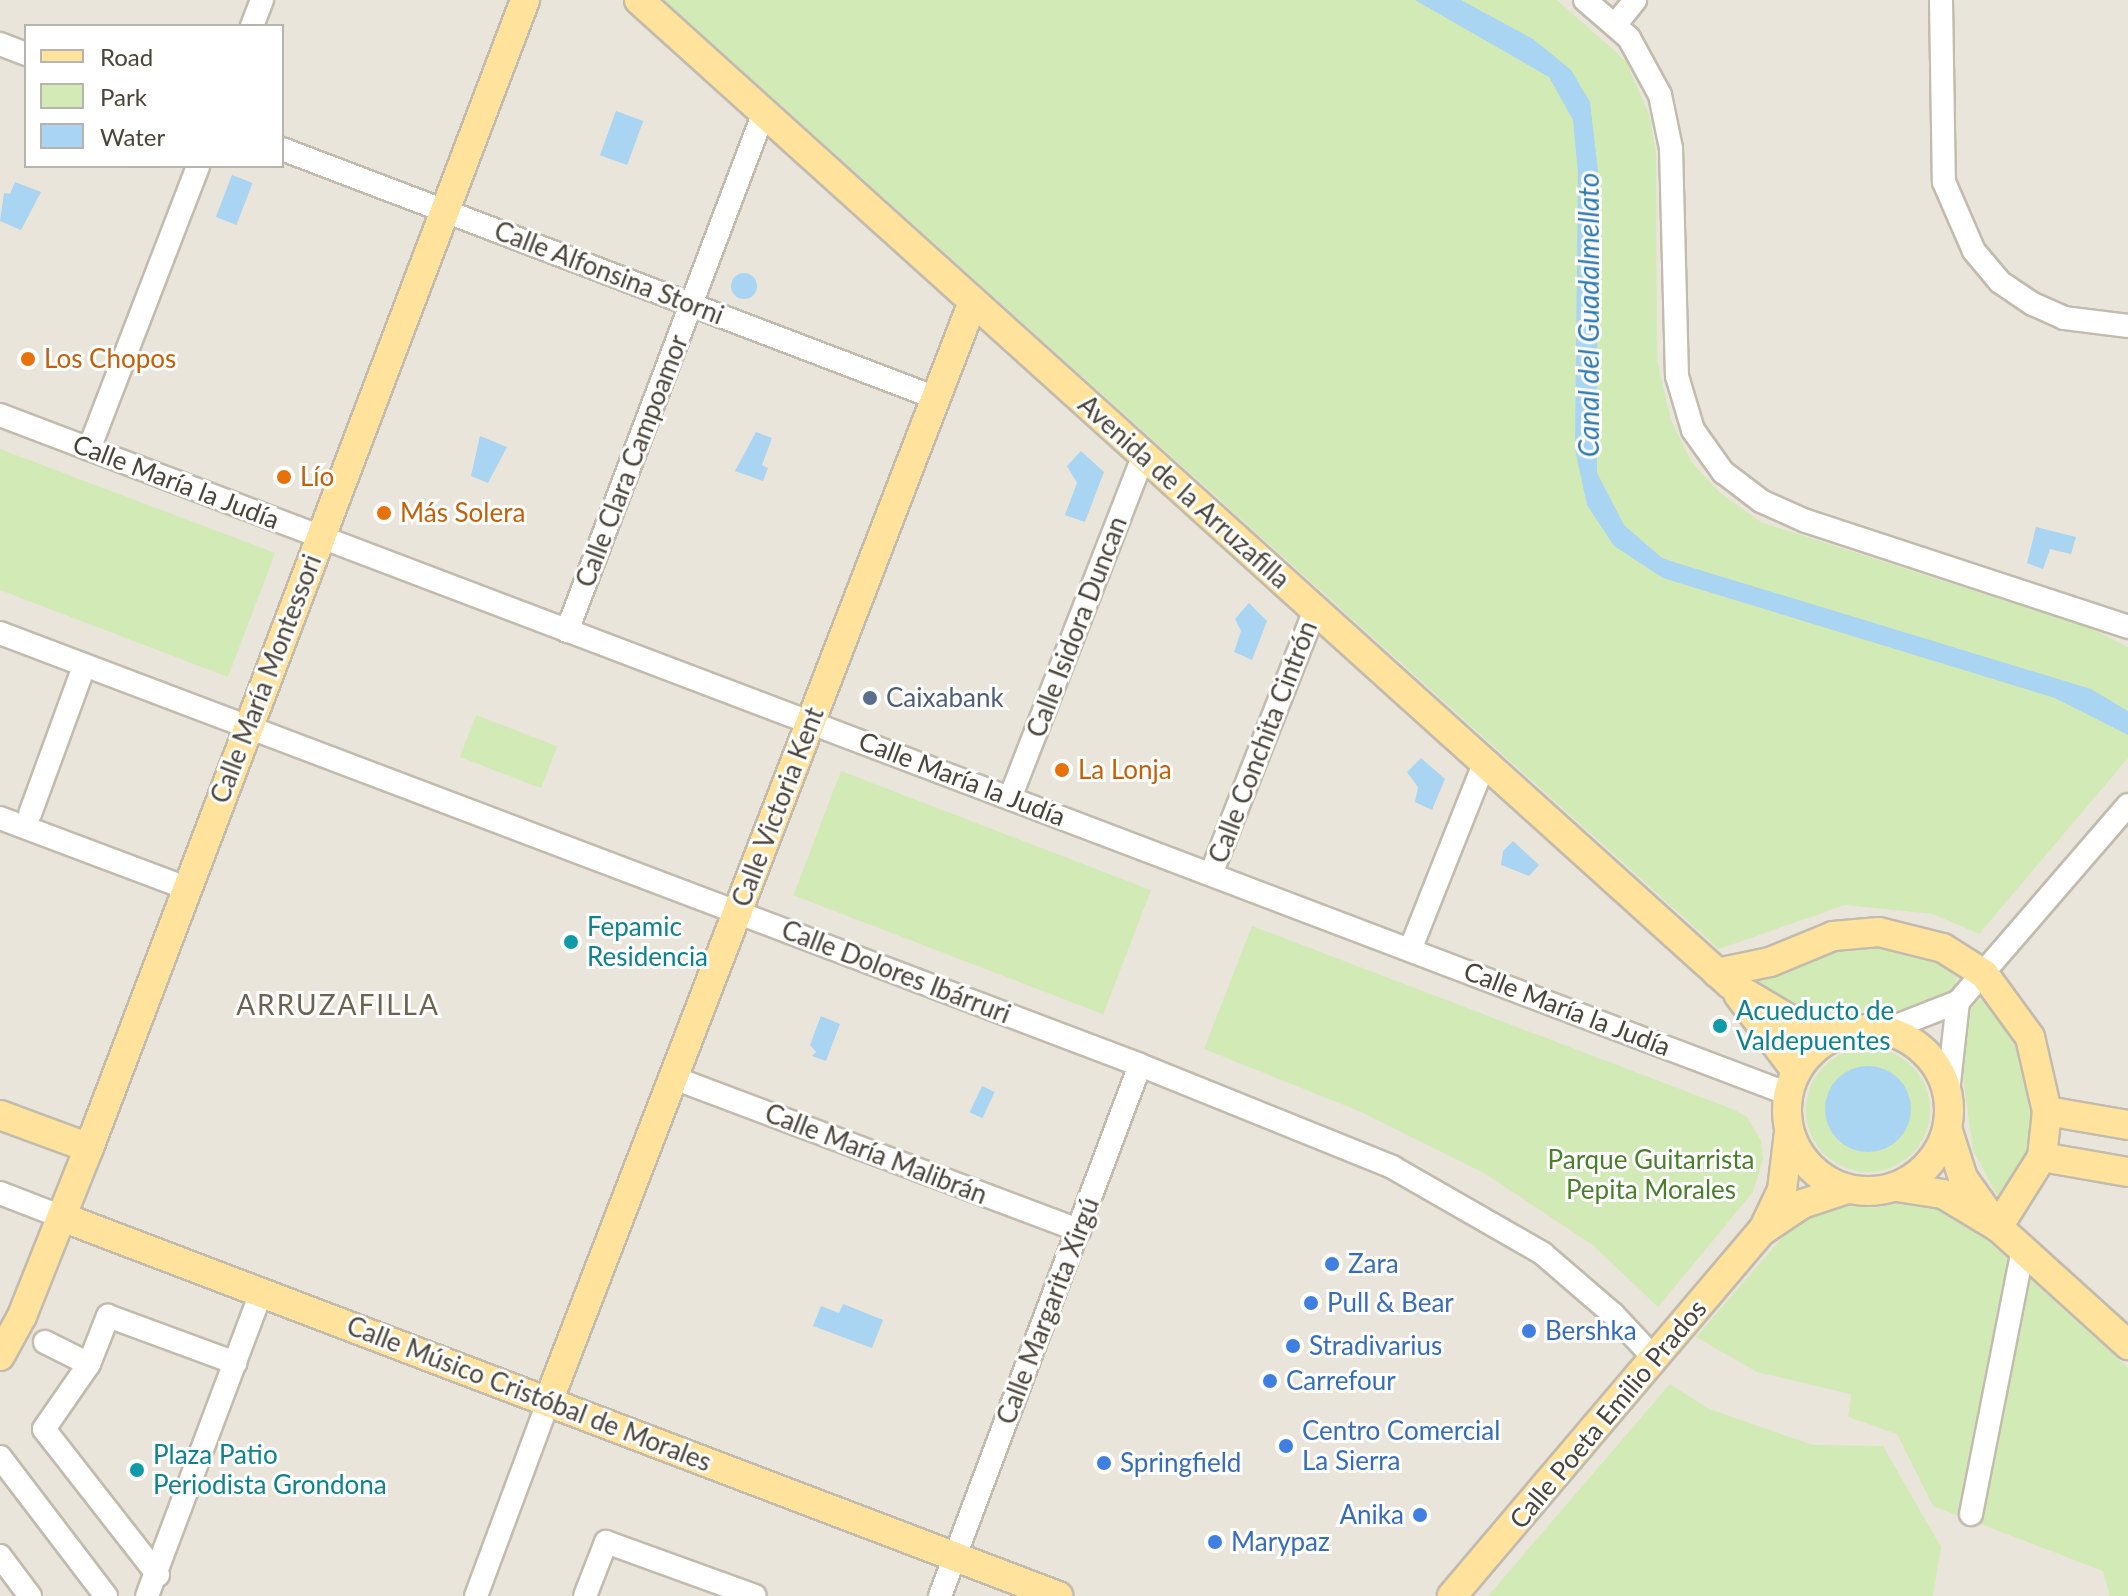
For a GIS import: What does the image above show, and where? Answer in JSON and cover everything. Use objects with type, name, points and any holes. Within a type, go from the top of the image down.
[{"type":"main road","name":"Calle María Montessori","points":[[0,1356],[89,1148],[525,0]]},
{"type":"main road","name":"Avenida de la Arruzafilla","points":[[639,0],[1724,978],[1794,1022],[1838,1034]]},
{"type":"main road","name":"Calle Victoria Kent","points":[[548,1402],[973,302]]},
{"type":"main road","points":[[1724,978],[1770,962],[1822,938],[1879,932],[1923,940],[1984,974],[2030,1037],[2047,1111],[2042,1157],[1998,1227]]},
{"type":"main road","name":"Avenida de la Arruzafilla","points":[[1724,978],[1792,1083]]},
{"type":"main road","points":[[1998,1227],[1963,1178],[1948,1131],[1948,1092],[1926,1052],[1886,1030],[1838,1034],[1811,1051],[1792,1083],[1789,1131],[1801,1157],[1821,1177],[1847,1189],[1897,1187],[1943,1194],[1998,1227],[2128,1345]]},
{"type":"main road","points":[[2047,1111],[2128,1125]]},
{"type":"main road","points":[[0,1115],[89,1148]]},
{"type":"main road","name":"Calle Poeta Emilio Prados","points":[[1452,1596],[1762,1231],[1782,1190],[1789,1131]]},
{"type":"main road","points":[[1897,1187],[1929,1165],[1948,1131]]},
{"type":"main road","points":[[2042,1157],[2128,1172]]},
{"type":"main road","name":"Calle Poeta Emilio Prados","points":[[1762,1231],[1802,1204],[1847,1189]]},
{"type":"main road","name":"Calle Músico Cristóbal de Morales","points":[[62,1217],[1058,1596]]},
{"type":"street","points":[[253,24],[262,0]]},
{"type":"street","points":[[1585,0],[1615,25],[1652,72],[1667,120],[1677,376],[1693,430],[1707,453],[1742,488],[1783,512],[2128,627]]},
{"type":"street","points":[[1615,25],[1635,0]]},
{"type":"street","points":[[1941,0],[1944,182],[1974,251],[2000,282],[2033,304],[2064,318],[2128,326]]},
{"type":"street","points":[[0,44],[24,53]]},
{"type":"street","name":"Calle Clara Campoamor","points":[[567,631],[764,112]]},
{"type":"street","name":"Calle Alfonsina Storni","points":[[284,150],[936,398]]},
{"type":"street","points":[[89,449],[197,168]]},
{"type":"street","name":"Calle María la Judía","points":[[0,415],[1410,950],[1792,1083]]},
{"type":"street","name":"Calle Isidora Duncan","points":[[1010,798],[1144,455]]},
{"type":"street","name":"Calle Conchita Cintrón","points":[[1211,874],[1315,610]]},
{"type":"street","name":"Calle Dolores Ibárruri","points":[[0,633],[1140,1065],[1392,1167],[1469,1207],[1542,1253],[1613,1314],[1655,1359]]},
{"type":"street","points":[[30,814],[80,677]]},
{"type":"street","points":[[1410,950],[1485,762]]},
{"type":"street","points":[[1886,1030],[1958,1002],[2128,805]]},
{"type":"street","points":[[0,818],[186,888]]},
{"type":"street","points":[[1948,1092],[1958,1002]]},
{"type":"street","name":"Calle Margarita Xirgú","points":[[940,1596],[1140,1065]]},
{"type":"street","name":"Calle María Malibrán","points":[[674,1078],[1079,1230]]},
{"type":"street","name":"Calle Músico Cristóbal de Morales","points":[[0,1193],[62,1217]]},
{"type":"street","points":[[1971,1514],[2023,1249]]},
{"type":"street","points":[[147,1596],[158,1575],[261,1292]]},
{"type":"street","points":[[158,1575],[44,1429],[89,1364],[108,1316],[236,1363]]},
{"type":"street","points":[[45,1342],[89,1364]]},
{"type":"street","points":[[476,1596],[548,1402]]},
{"type":"street","points":[[0,1457],[106,1596]]},
{"type":"street","points":[[585,1596],[606,1542],[755,1596]]},
{"type":"street","points":[[0,1556],[30,1596]]},
{"type":"shaded area","points":[[0,0],[2128,0],[2128,1596],[0,1596]]},
{"type":"green space","points":[[664,0],[1557,0],[1626,61],[1650,117],[1656,154],[1657,360],[1671,420],[1691,461],[1719,492],[1761,522],[2092,629],[2128,647],[2128,758],[1979,934],[1933,914],[1845,905],[1719,949]]},
{"type":"green space","points":[[0,449],[275,553],[228,677],[0,590]]},
{"type":"green space","points":[[476,715],[557,746],[541,788],[460,757]]},
{"type":"green space","points":[[841,771],[1151,890],[1103,1014],[793,895]]},
{"type":"green space","name":"Parque Guitarrista Pepita Morales","points":[[1252,926],[1735,1110],[1747,1117],[1761,1141],[1763,1159],[1753,1192],[1658,1307],[1594,1246],[1484,1173],[1359,1111],[1204,1049]]},
{"type":"green space","points":[[1889,943],[1944,962],[1957,971],[1955,989],[1918,1009],[1816,1013],[1767,992],[1753,978],[1838,944]]},
{"type":"green space","points":[[1979,1000],[1993,1002],[2019,1040],[2032,1081],[2030,1149],[2022,1174],[2000,1201],[1973,1150],[1961,1062],[1971,1009]]},
{"type":"green space","points":[[1868,1048],[1892,1053],[1912,1066],[1925,1086],[1930,1110],[1925,1134],[1912,1154],[1892,1167],[1868,1172],[1844,1167],[1824,1154],[1811,1134],[1806,1110],[1811,1086],[1824,1066],[1844,1053]]},
{"type":"green space","points":[[1911,1197],[1956,1212],[2128,1368],[2128,1596],[2110,1596],[2103,1571],[1933,1506],[1897,1434],[1848,1417],[1851,1394],[1757,1372],[1696,1337],[1801,1216],[1828,1203],[1876,1208]]},
{"type":"green space","points":[[1670,1384],[1709,1409],[1813,1445],[1883,1446],[1941,1547],[1933,1596],[1488,1596]]},
{"type":"water","name":"Canal del Guadalmellato","points":[[1415,0],[1461,0],[1533,39],[1571,70],[1590,102],[1598,171],[1597,473],[1624,525],[1662,558],[2091,689],[2128,711],[2128,735],[2055,698],[1663,578],[1614,546],[1587,505],[1575,449],[1578,173],[1573,120],[1549,77]]},
{"type":"water","points":[[616,111],[643,121],[627,165],[600,155]]},
{"type":"water","points":[[232,175],[253,183],[236,225],[216,217]]},
{"type":"water","points":[[15,182],[41,192],[21,230],[0,221],[4,193],[10,194]]},
{"type":"water","points":[[744,273],[753,277],[757,286],[753,295],[744,299],[735,295],[731,286],[735,277]]},
{"type":"water","points":[[756,432],[772,438],[762,465],[768,468],[763,481],[735,471]]},
{"type":"water","points":[[480,436],[507,447],[488,483],[471,476]]},
{"type":"water","points":[[1081,451],[1104,472],[1085,522],[1065,515],[1077,483],[1067,466]]},
{"type":"water","points":[[2036,527],[2076,537],[2071,554],[2050,549],[2043,569],[2027,563]]},
{"type":"water","points":[[1249,603],[1267,621],[1252,660],[1234,652],[1241,631],[1235,619]]},
{"type":"water","points":[[1421,758],[1445,779],[1432,810],[1415,802],[1418,787],[1407,772]]},
{"type":"water","points":[[1513,841],[1539,865],[1529,876],[1501,865],[1503,851]]},
{"type":"water","points":[[821,1016],[840,1024],[826,1061],[812,1056],[816,1052],[810,1045]]},
{"type":"water","points":[[1868,1066],[1892,1073],[1904,1085],[1911,1109],[1904,1133],[1892,1145],[1868,1152],[1844,1145],[1832,1133],[1825,1109],[1832,1085],[1844,1073]]},
{"type":"water","points":[[982,1086],[995,1092],[982,1118],[970,1112]]},
{"type":"water","points":[[843,1304],[883,1320],[872,1348],[813,1326],[821,1306],[839,1313]]},
{"type":"place","name":"Los Chopos","points":[[28,359]]},
{"type":"place","name":"Lío","points":[[284,477]]},
{"type":"place","name":"Más Solera","points":[[384,513]]},
{"type":"place","name":"Caixabank","points":[[870,698]]},
{"type":"place","name":"La Lonja","points":[[1062,770]]},
{"type":"place","name":"Fepamic Residencia","points":[[571,942]]},
{"type":"place","name":"Acueducto de Valdepuentes","points":[[1720,1026]]},
{"type":"place","name":"Zara","points":[[1332,1264]]},
{"type":"place","name":"Pull & Bear","points":[[1311,1303]]},
{"type":"place","name":"Bershka","points":[[1529,1331]]},
{"type":"place","name":"Stradivarius","points":[[1293,1346]]},
{"type":"place","name":"Carrefour","points":[[1270,1381]]},
{"type":"place","name":"Centro Comercial La Sierra","points":[[1286,1446]]},
{"type":"place","name":"Springfield","points":[[1104,1463]]},
{"type":"place","name":"Plaza Patio Periodista Grondona","points":[[137,1470]]},
{"type":"place","name":"Anika","points":[[1420,1515]]},
{"type":"place","name":"Marypaz","points":[[1215,1542]]},
{"type":"district","name":"ARRUZAFILLA","points":[[338,1004]]}]
